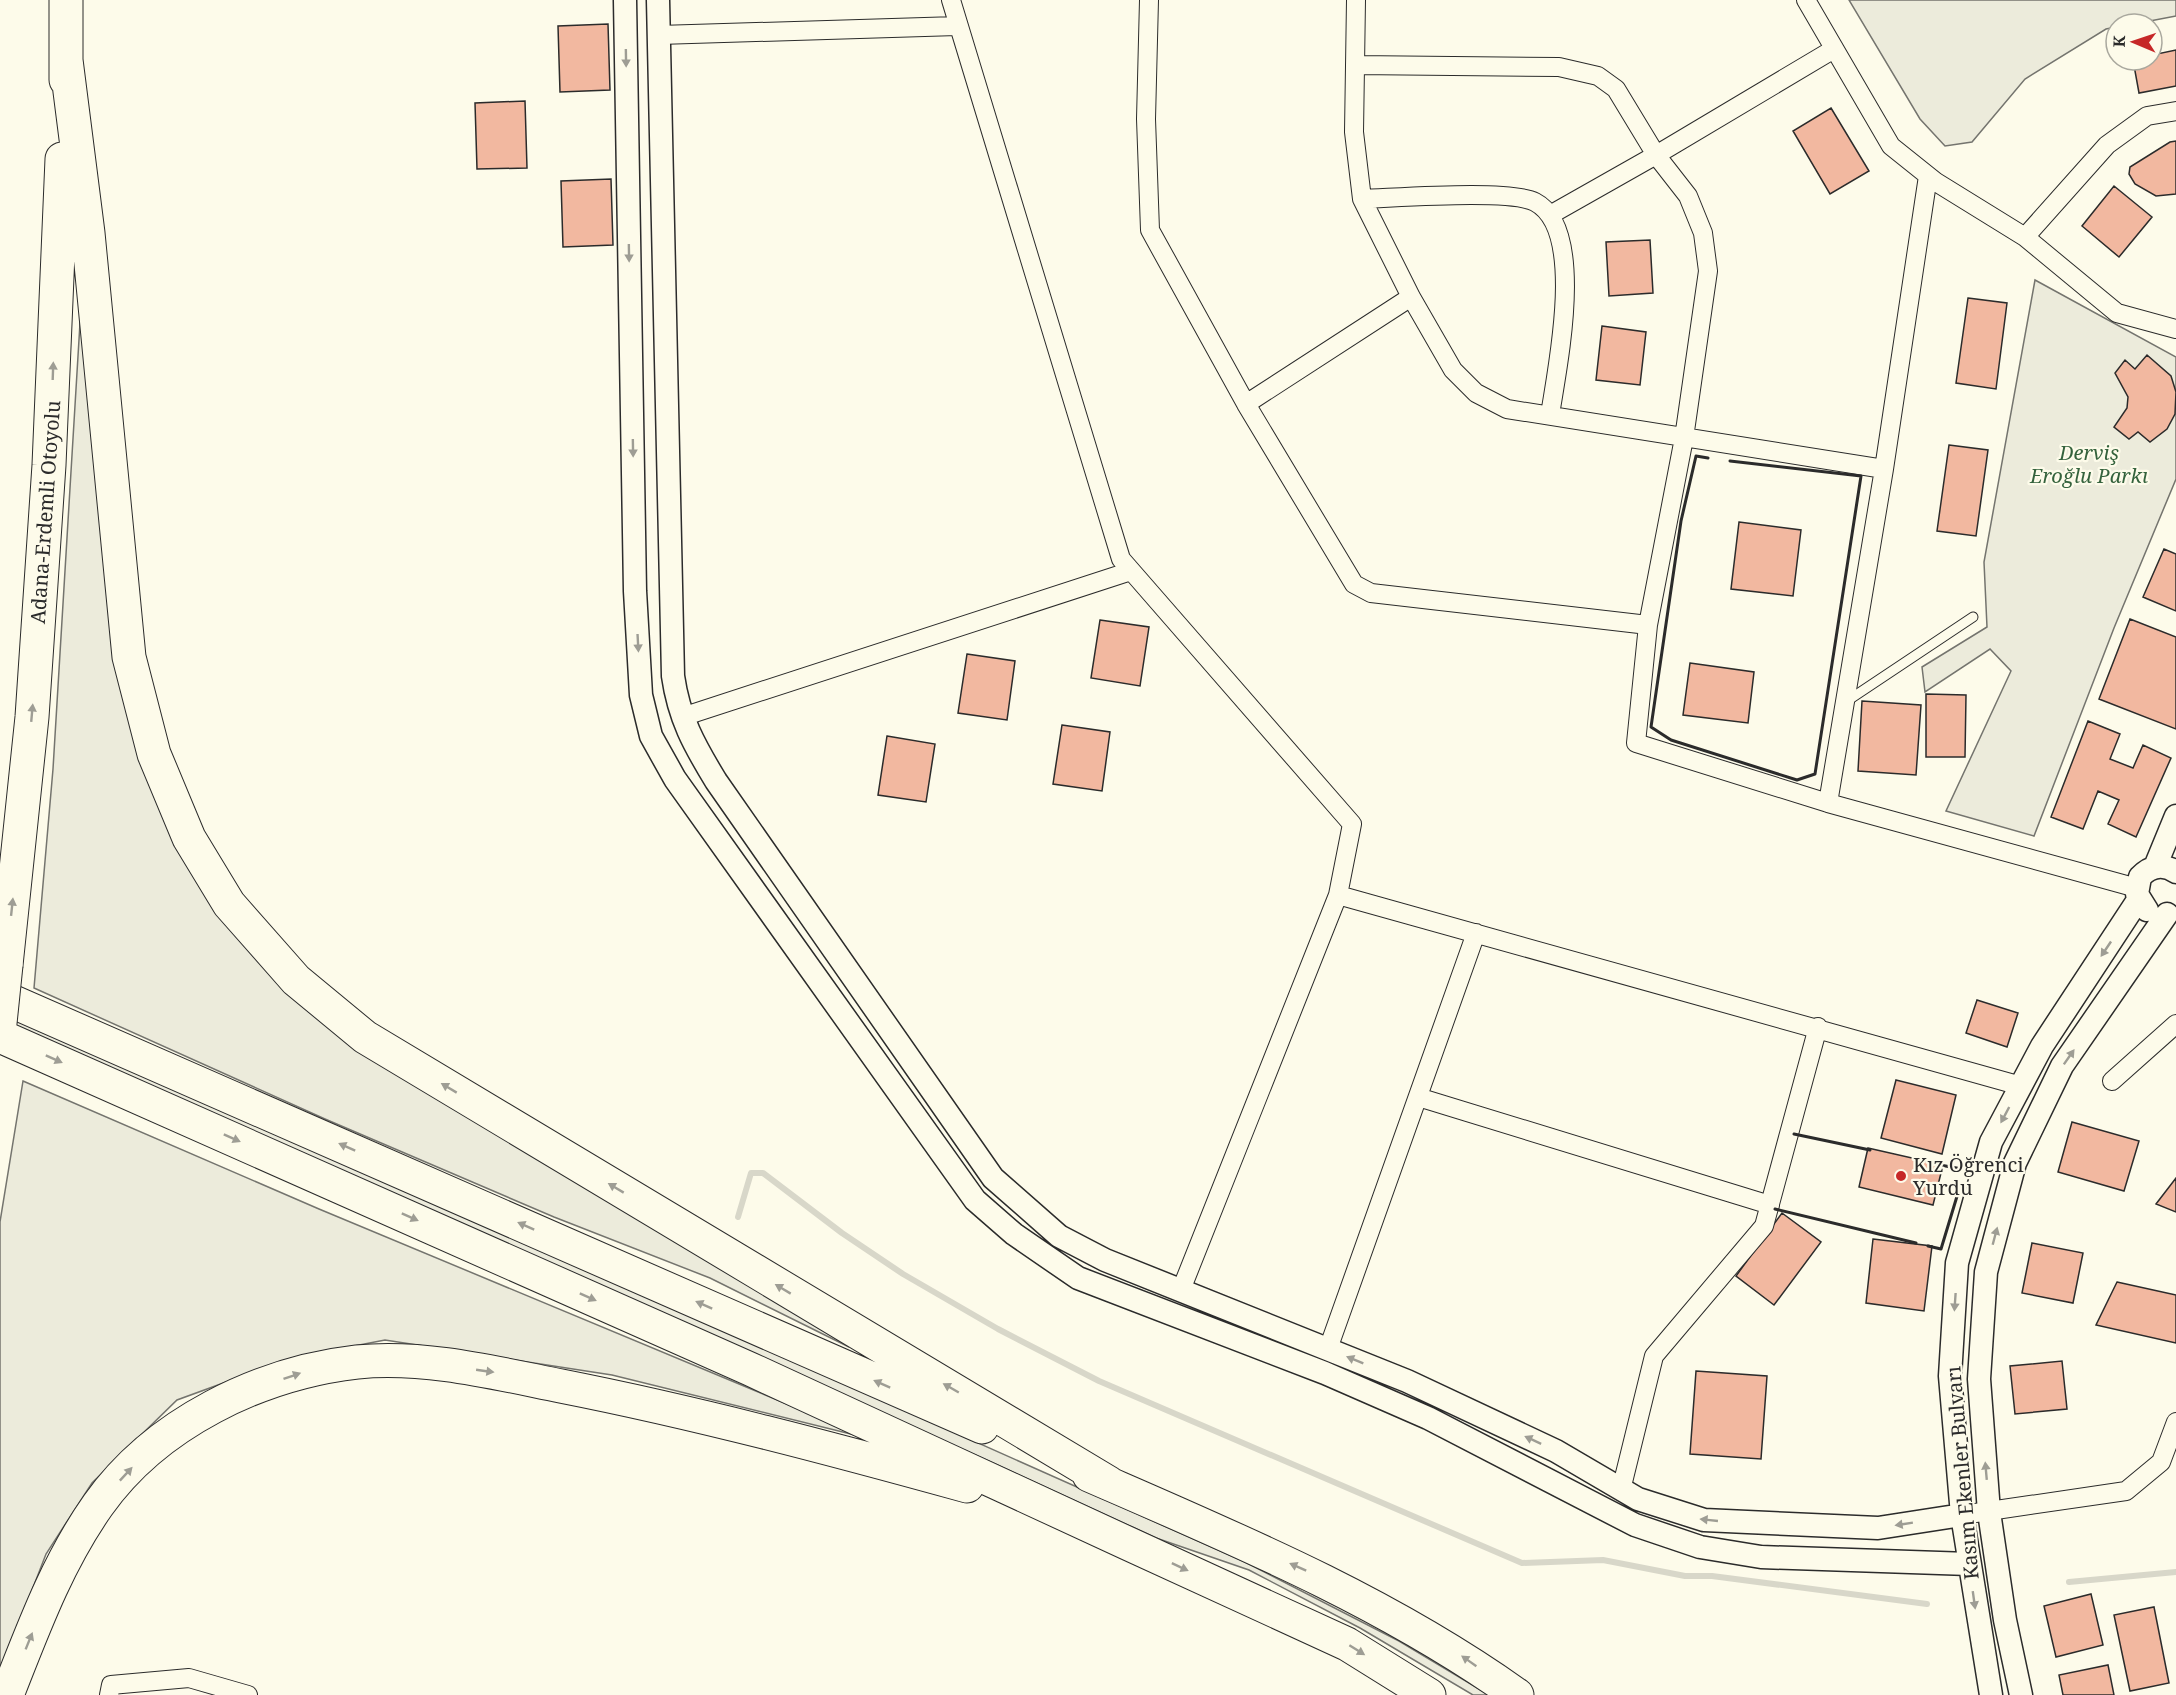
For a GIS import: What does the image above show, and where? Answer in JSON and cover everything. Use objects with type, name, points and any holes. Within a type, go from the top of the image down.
[{"type":"highway","name":"Adana-Erdemli Otoyolu","points":[[0,1023],[32,717],[49,465],[66,60],[66,0]]},
{"type":"highway","points":[[66,60],[88,233],[129,657],[154,754],[189,838],[229,904],[296,980],[365,1037],[1109,1483]]},
{"type":"highway","points":[[3,980],[164,1065],[1314,1575],[1461,1655],[1517,1695]]},
{"type":"highway","points":[[0,1036],[750,1369],[1127,1542],[1347,1644],[1429,1695]]},
{"type":"highway","points":[[7,1695],[57,1573],[99,1503],[140,1459],[185,1423],[238,1394],[302,1372],[359,1362],[419,1363],[492,1372],[638,1401],[804,1441],[976,1489],[1127,1542]]},
{"type":"street","points":[[625,0],[635,591],[641,695],[651,736],[675,779],[975,1200],[1014,1234],[1078,1278],[1325,1373],[1428,1418],[1635,1526],[1700,1546],[1761,1557],[1969,1564]]},
{"type":"street","points":[[658,0],[673,676],[677,707],[691,740],[716,781],[993,1178],[1059,1236],[1106,1260],[1407,1381],[1556,1451],[1638,1499],[1704,1520],[1878,1528],[2126,1491],[2161,1462],[2176,1422]]},
{"type":"street","points":[[951,0],[957,26],[1121,559],[1352,824],[1338,895],[1181,1290]]},
{"type":"street","points":[[1149,0],[1146,119],[1150,230],[1246,404],[1354,584],[1371,593],[1648,625]]},
{"type":"street","points":[[1356,0],[1354,132],[1362,199],[1411,297],[1453,370],[1476,393],[1507,409],[1884,469]]},
{"type":"street","points":[[1806,0],[1891,146],[1928,176],[2025,237],[2117,313],[2176,329]]},
{"type":"street","points":[[659,34],[957,26]]},
{"type":"street","points":[[1550,215],[1834,49]]},
{"type":"street","points":[[1355,65],[1559,67],[1598,76],[1616,89],[1656,155],[1688,196],[1703,233],[1708,271],[1684,438],[1648,625],[1636,743],[1828,803],[2138,894]]},
{"type":"street","points":[[2025,237],[2107,145],[2147,116],[2176,111]]},
{"type":"street","points":[[1828,803],[1884,469],[1928,176]]},
{"type":"street","points":[[1362,199],[1508,196],[1535,202],[1550,215],[1558,232],[1566,264],[1562,334],[1550,415]]},
{"type":"street","points":[[1246,404],[1411,297]]},
{"type":"street","points":[[682,717],[1131,572]]},
{"type":"street","name":"Kasım Ekenler Bulvarı","points":[[1991,1695],[1962,1515],[1950,1376],[1957,1263],[1990,1142],[2042,1046],[2138,894],[2140,877],[2165,869],[2176,816]]},
{"type":"street","name":"Kasım Ekenler Bulvarı","points":[[2138,894],[2150,913],[2172,912]]},
{"type":"street","points":[[1338,895],[1818,1027],[2021,1086]]},
{"type":"street","name":"Kasım Ekenler Bulvarı","points":[[2021,1695],[2005,1620],[1989,1512],[1979,1379],[1986,1272],[2015,1162],[2062,1066],[2172,912]]},
{"type":"street","points":[[1328,1350],[1476,933]]},
{"type":"street","points":[[2112,1081],[2176,1024]]},
{"type":"street","points":[[1621,1490],[1654,1356],[1764,1226],[1818,1027]]},
{"type":"street","points":[[1418,1097],[1770,1205]]},
{"type":"street","points":[[109,1695],[111,1685],[189,1678],[248,1695]]},
{"type":"lane","points":[[1845,702],[1973,617]]},
{"type":"green space","points":[[1849,0],[2176,0],[2176,16],[2164,18],[2164,12],[2104,12],[2104,30],[2025,79],[1972,142],[1945,146],[1920,119]]},
{"type":"green space","name":"Derviş Eroğlu Parkı","points":[[2035,280],[2176,357],[2176,479],[2114,628],[2034,836],[1946,811],[2011,671],[1990,649],[1925,692],[1922,667],[1987,627],[1984,562]]},
{"type":"green space","points":[[82,290],[119,665],[283,988],[712,1257],[849,1347],[710,1278],[554,1217],[325,1119],[34,988],[53,769]]},
{"type":"green space","points":[[0,1007],[1243,1561],[1399,1641],[1489,1695],[1473,1695],[1360,1628],[1249,1570],[1156,1538],[991,1462],[0,1022]]},
{"type":"green space","points":[[23,1081],[319,1209],[871,1439],[612,1375],[385,1340],[292,1358],[177,1400],[92,1483],[46,1554],[0,1673],[0,1222]]},
{"type":"building","points":[[608,24],[610,90],[560,92],[558,26]]},
{"type":"building","points":[[2176,50],[2176,86],[2139,93],[2135,72],[2164,72],[2164,52]]},
{"type":"building","points":[[525,101],[527,168],[477,169],[475,103]]},
{"type":"building","points":[[1831,108],[1869,171],[1830,194],[1793,131]]},
{"type":"building","points":[[2176,141],[2176,194],[2156,196],[2135,184],[2129,174],[2130,167],[2170,142]]},
{"type":"building","points":[[611,179],[613,245],[563,247],[561,181]]},
{"type":"building","points":[[2114,186],[2152,217],[2119,257],[2082,226]]},
{"type":"building","points":[[1650,240],[1653,293],[1609,296],[1606,242]]},
{"type":"building","points":[[1968,298],[2007,303],[1996,389],[1956,383]]},
{"type":"building","points":[[1602,326],[1646,332],[1640,385],[1596,380]]},
{"type":"building","points":[[2147,355],[2171,376],[2176,392],[2175,414],[2167,429],[2150,442],[2138,432],[2129,439],[2114,427],[2127,408],[2128,397],[2115,373],[2125,360],[2135,369]]},
{"type":"building","points":[[1949,445],[1988,450],[1976,536],[1937,531]]},
{"type":"building","points":[[1739,522],[1801,530],[1793,596],[1731,589]]},
{"type":"building","points":[[2164,549],[2176,554],[2176,611],[2143,597]]},
{"type":"building","points":[[2130,619],[2176,637],[2176,729],[2099,699]]},
{"type":"building","points":[[1100,620],[1149,627],[1140,686],[1091,678]]},
{"type":"building","points":[[967,654],[1015,661],[1007,720],[958,713]]},
{"type":"building","points":[[1690,663],[1754,672],[1748,723],[1683,715]]},
{"type":"building","points":[[1926,694],[1966,695],[1965,757],[1926,757]]},
{"type":"building","points":[[1862,701],[1921,705],[1916,775],[1858,771]]},
{"type":"building","points":[[2088,721],[2120,734],[2110,759],[2133,768],[2143,745],[2171,758],[2136,837],[2108,824],[2119,800],[2098,791],[2083,829],[2051,817]]},
{"type":"building","points":[[1062,725],[1110,732],[1102,791],[1053,784]]},
{"type":"building","points":[[887,736],[935,744],[926,802],[878,795]]},
{"type":"building","points":[[1977,1000],[2018,1013],[2007,1047],[1966,1033]]},
{"type":"building","points":[[1896,1080],[1956,1095],[1942,1154],[1881,1138]]},
{"type":"building","points":[[2072,1122],[2139,1141],[2124,1191],[2058,1172]]},
{"type":"building","name":"Kız Öğrenci Yurdu","points":[[1868,1148],[1943,1165],[1933,1205],[1859,1187]]},
{"type":"building","points":[[2176,1178],[2176,1212],[2156,1204]]},
{"type":"building","points":[[1782,1213],[1821,1242],[1774,1305],[1736,1276]]},
{"type":"building","points":[[1873,1239],[1932,1246],[1924,1311],[1866,1303]]},
{"type":"building","points":[[2032,1243],[2083,1253],[2073,1303],[2022,1293]]},
{"type":"building","points":[[2117,1282],[2176,1295],[2176,1343],[2096,1325]]},
{"type":"building","points":[[2062,1361],[2067,1409],[2015,1414],[2010,1366]]},
{"type":"building","points":[[1696,1371],[1767,1376],[1761,1459],[1690,1454]]},
{"type":"building","points":[[2091,1594],[2103,1645],[2056,1657],[2044,1606]]},
{"type":"building","points":[[2154,1607],[2169,1683],[2130,1691],[2114,1615]]},
{"type":"building","points":[[2108,1665],[2114,1695],[2063,1695],[2059,1675]]},
{"type":"waterway","points":[[738,1217],[751,1173],[763,1173],[842,1233],[903,1274],[998,1329],[1099,1381],[1522,1563],[1603,1560],[1685,1576],[1712,1576],[1927,1604]]},
{"type":"waterway","points":[[2069,1582],[2176,1572]]},
{"type":"wall","points":[[1708,458],[1696,456],[1681,521],[1651,727],[1671,740],[1797,780],[1815,774],[1861,476],[1730,461]]},
{"type":"wall","points":[[1794,1134],[1870,1150]]},
{"type":"wall","points":[[1940,1165],[1962,1169]]},
{"type":"wall","points":[[1928,1246],[1941,1249],[1958,1193]]},
{"type":"wall","points":[[1775,1209],[1916,1243]]},
{"type":"place","name":"Kız Öğrenci Yurdu","points":[[1901,1176]]}]
